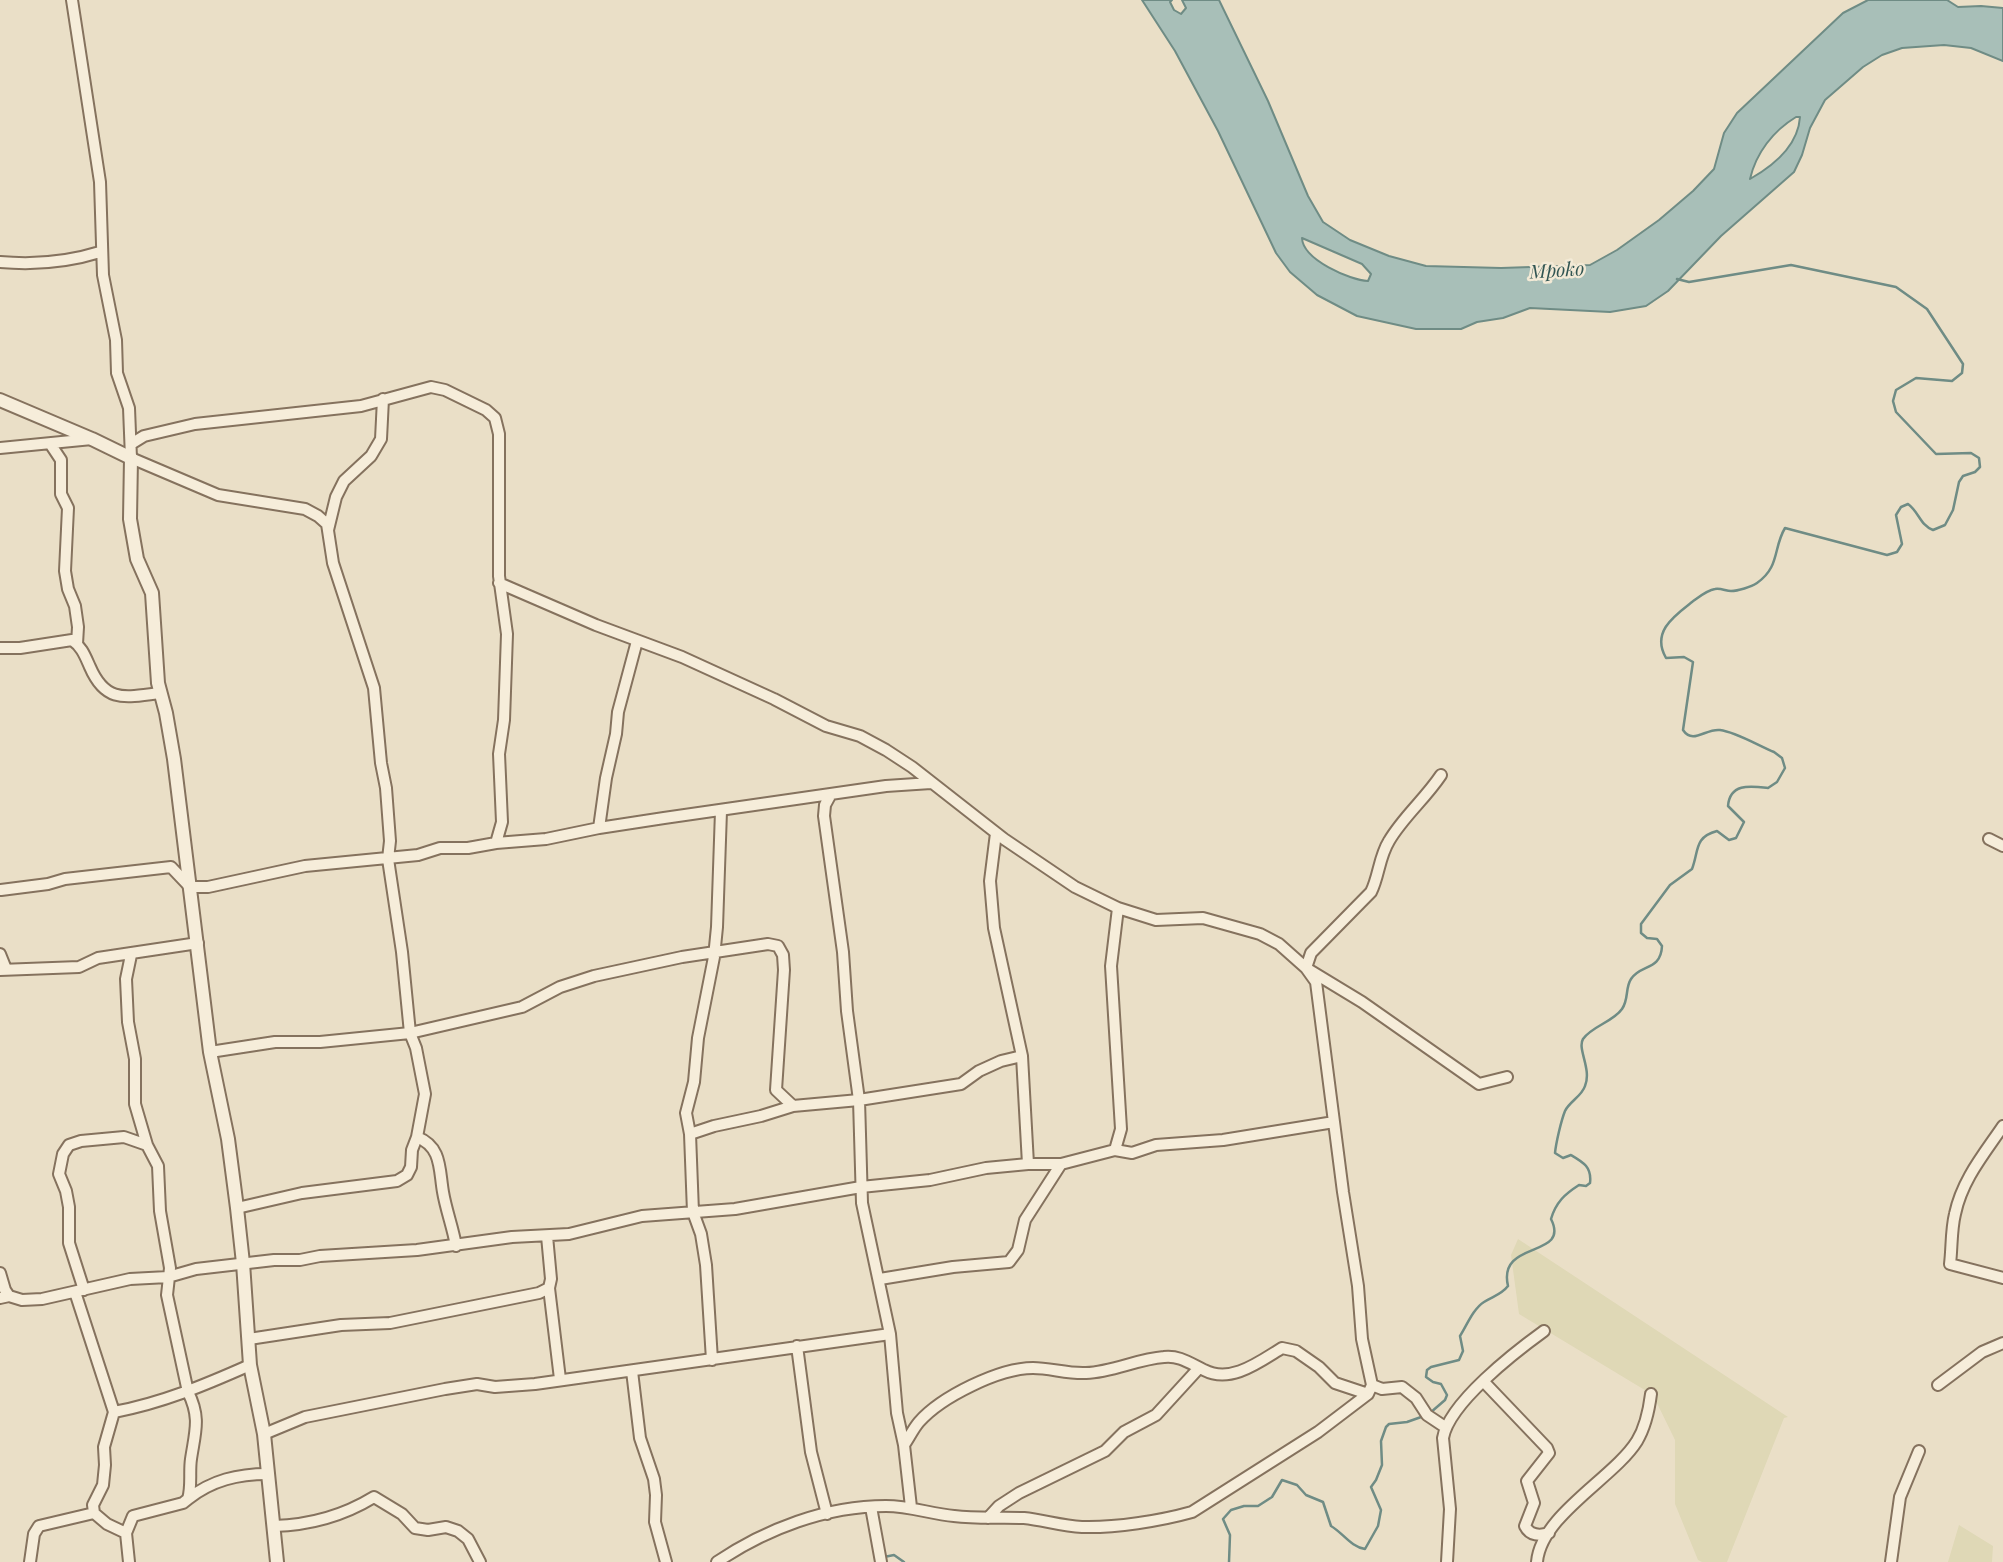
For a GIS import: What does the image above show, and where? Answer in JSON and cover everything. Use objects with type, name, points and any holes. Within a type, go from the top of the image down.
[{"type":"street","points":[[72,0],[100,182],[100,252],[116,340],[117,373],[129,408],[130,519],[137,559],[152,593],[158,683],[174,759],[210,1052],[228,1139],[237,1208],[250,1365],[264,1434],[277,1562]]},
{"type":"street","points":[[0,262],[20,264],[73,260],[100,252]]},
{"type":"street","points":[[131,444],[144,436],[195,424],[361,406],[431,387],[445,390],[486,410],[495,418],[499,434],[499,583],[507,634],[505,719],[499,754],[502,822],[496,843]]},
{"type":"street","points":[[328,530],[336,497],[344,481],[371,456],[382,439],[383,399]]},
{"type":"street","points":[[0,400],[218,495],[305,509],[327,524],[332,563],[374,688],[386,788],[390,841],[388,859],[402,952],[410,1033],[416,1048],[425,1094],[412,1150],[411,1167],[407,1175],[397,1181],[302,1193],[237,1208]]},
{"type":"street","points":[[0,449],[92,439]]},
{"type":"street","points":[[51,444],[61,460],[61,494],[68,508],[65,571],[75,606],[77,644]]},
{"type":"street","points":[[499,583],[682,657],[826,726],[860,736],[886,750],[996,833],[1075,887],[1118,908],[1156,920],[1203,918],[1261,934],[1479,1084],[1507,1077]]},
{"type":"street","points":[[0,648],[20,648],[72,640],[80,646],[96,681],[104,690],[114,696],[160,693]]},
{"type":"street","points":[[599,828],[618,712],[637,641]]},
{"type":"street","points":[[1370,1389],[1316,982],[1307,968],[1311,953],[1371,892],[1389,841],[1441,775]]},
{"type":"street","points":[[190,887],[208,887],[305,866],[388,859],[418,855],[440,848],[468,848],[546,839],[599,828],[831,794],[931,783]]},
{"type":"street","points":[[831,794],[825,805],[825,825],[843,952],[847,1011],[859,1100],[861,1187],[865,1223],[880,1279],[890,1334],[897,1413],[904,1445],[911,1507]]},
{"type":"street","points":[[712,1360],[706,1265],[701,1234],[693,1212],[690,1133],[686,1114],[694,1082],[698,1038],[714,953],[723,824],[721,811]]},
{"type":"street","points":[[996,833],[990,881],[994,928],[1022,1056],[1028,1164]]},
{"type":"street","points":[[1989,839],[2003,846]]},
{"type":"street","points":[[0,893],[65,879],[171,867],[190,887]]},
{"type":"street","points":[[1115,1150],[1121,1129],[1111,966],[1113,930],[1118,908]]},
{"type":"street","points":[[0,954],[3,970],[79,967],[98,958],[198,943]]},
{"type":"street","points":[[210,1052],[275,1042],[320,1042],[410,1033],[522,1007],[560,987],[594,976],[768,943],[778,947],[783,955],[784,970],[776,1090],[793,1106]]},
{"type":"street","points":[[131,955],[126,979],[128,1022],[135,1059],[135,1104],[147,1145],[158,1167],[160,1211],[170,1268],[167,1295],[188,1392],[195,1406],[197,1433],[190,1460],[188,1499]]},
{"type":"street","points":[[690,1133],[793,1106],[859,1100],[961,1084],[979,1071],[1001,1061],[1022,1056]]},
{"type":"street","points":[[0,1273],[5,1297],[32,1299],[130,1279],[167,1278],[196,1269],[274,1259],[300,1260],[320,1256],[456,1246],[512,1237],[569,1234],[642,1216],[735,1209],[861,1187],[930,1180],[986,1168],[1061,1164],[1115,1150],[1132,1153],[1156,1145],[1223,1140],[1334,1122]]},
{"type":"street","points":[[2003,1126],[1978,1160],[1964,1187],[1955,1214],[1950,1264],[2003,1278]]},
{"type":"street","points":[[126,1533],[107,1524],[94,1513],[93,1506],[103,1485],[104,1447],[114,1412],[102,1382],[79,1291],[69,1243],[69,1207],[59,1174],[63,1154],[69,1145],[124,1137],[147,1145]]},
{"type":"street","points":[[417,1137],[426,1141],[439,1157],[443,1193],[456,1246]]},
{"type":"street","points":[[880,1279],[1009,1262],[1018,1250],[1025,1220],[1061,1164]]},
{"type":"street","points":[[547,1236],[551,1279],[549,1288],[560,1379]]},
{"type":"street","points":[[248,1339],[341,1325],[390,1323],[539,1293],[549,1288]]},
{"type":"street","points":[[1447,1562],[1450,1509],[1443,1438],[1445,1427],[1464,1401],[1544,1331]]},
{"type":"street","points":[[264,1434],[305,1417],[445,1389],[477,1384],[509,1386],[632,1371],[890,1334]]},
{"type":"street","points":[[1938,1385],[1982,1352],[2003,1342]]},
{"type":"street","points":[[797,1346],[811,1452],[827,1514]]},
{"type":"street","points":[[904,1445],[919,1422],[938,1406],[964,1390],[996,1376],[1030,1368],[1094,1372],[1113,1370],[1166,1356],[1181,1358],[1199,1368],[1223,1376],[1252,1367],[1282,1348],[1296,1351],[1319,1367],[1335,1383],[1370,1389],[1402,1387],[1416,1398],[1427,1415],[1445,1427]]},
{"type":"street","points":[[114,1412],[145,1406],[188,1392],[250,1365]]},
{"type":"street","points":[[988,1518],[999,1506],[1019,1493],[1105,1451],[1124,1432],[1156,1415],[1199,1368]]},
{"type":"street","points":[[632,1371],[640,1438],[654,1479],[655,1522],[666,1562]]},
{"type":"street","points":[[1484,1382],[1547,1448],[1549,1453],[1527,1481],[1534,1503],[1525,1526],[1533,1534],[1549,1532]]},
{"type":"street","points":[[717,1562],[750,1541],[785,1526],[827,1514],[871,1507],[911,1507],[929,1514],[1023,1518],[1081,1527],[1174,1517],[1192,1512],[1318,1432],[1370,1389]]},
{"type":"street","points":[[1538,1562],[1549,1532],[1636,1444],[1644,1429],[1651,1394]]},
{"type":"street","points":[[1891,1562],[1900,1497],[1919,1451]]},
{"type":"street","points":[[129,1562],[126,1533],[133,1516],[183,1503],[200,1490],[224,1478],[268,1474]]},
{"type":"street","points":[[274,1526],[301,1525],[335,1516],[374,1497],[402,1514],[415,1528],[428,1530],[446,1527],[458,1531],[468,1539],[480,1562]]},
{"type":"street","points":[[871,1507],[880,1558]]},
{"type":"street","points":[[30,1562],[34,1534],[39,1526],[94,1513]]},
{"type":"shaded area","points":[[1518,1239],[1788,1417],[1784,1418],[1727,1562],[1698,1560],[1675,1504],[1675,1440],[1653,1395],[1519,1314],[1511,1255]]},
{"type":"shaded area","points":[[1959,1525],[1993,1546],[1992,1562],[1948,1562]]},
{"type":"water","name":"Mpoko","points":[[1142,0],[1172,0],[1170,2],[1174,10],[1181,14],[1186,8],[1182,0],[1219,0],[1268,101],[1308,196],[1323,222],[1350,240],[1389,256],[1426,266],[1501,268],[1590,265],[1617,250],[1659,220],[1693,191],[1714,169],[1724,133],[1737,113],[1843,13],[1868,0],[1947,0],[1958,7],[2003,8],[2003,61],[1971,48],[1944,45],[1902,48],[1882,55],[1863,67],[1825,100],[1810,128],[1794,172],[1721,236],[1668,291],[1646,306],[1610,312],[1530,308],[1461,329],[1416,329],[1357,316],[1317,295],[1290,272],[1276,253],[1218,131],[1175,51]],"holes":[[[1800,117],[1798,127],[1789,146],[1767,168],[1750,179],[1756,160],[1767,144],[1780,129]],[[1302,238],[1362,264],[1371,274],[1368,281],[1339,273],[1319,261],[1304,246]]]},
{"type":"waterway","points":[[1430,1413],[1447,1395],[1441,1384],[1426,1377],[1427,1370],[1459,1360],[1463,1351],[1460,1336],[1473,1313],[1508,1286],[1508,1271],[1513,1261],[1551,1240],[1554,1231],[1551,1219],[1562,1199],[1579,1185],[1586,1186],[1590,1183],[1590,1173],[1586,1166],[1571,1155],[1563,1158],[1555,1153],[1556,1144],[1565,1111],[1583,1090],[1587,1080],[1583,1039],[1618,1013],[1624,1005],[1631,979],[1658,960],[1661,954],[1662,946],[1657,939],[1647,938],[1641,933],[1641,924],[1670,885],[1692,869],[1698,846],[1704,837],[1717,831],[1729,840],[1736,838],[1744,822],[1728,806],[1733,793],[1742,788],[1768,788],[1777,782],[1785,768],[1782,758],[1774,752],[1733,733],[1715,730],[1691,736],[1683,730],[1693,662],[1684,657],[1666,658],[1661,640],[1667,626],[1685,607],[1709,591],[1737,590],[1757,583],[1773,564],[1785,528],[1887,555],[1897,552],[1902,544],[1896,515],[1901,507],[1908,504],[1925,525],[1933,530],[1945,525],[1953,510],[1959,482],[1963,476],[1980,467],[1979,458],[1971,453],[1936,454],[1896,412],[1893,401],[1896,390],[1916,378],[1952,381],[1962,373],[1963,364],[1927,309],[1896,287],[1791,265],[1689,282],[1677,279]]},
{"type":"waterway","points":[[1229,1562],[1230,1535],[1223,1519],[1231,1510],[1258,1506],[1272,1497],[1282,1480],[1297,1485],[1306,1495],[1323,1502],[1331,1526],[1355,1546],[1365,1549],[1378,1526],[1381,1510],[1371,1487],[1382,1465],[1381,1441],[1386,1427],[1424,1416]]},
{"type":"waterway","points":[[884,1557],[894,1555],[904,1562]]}]
